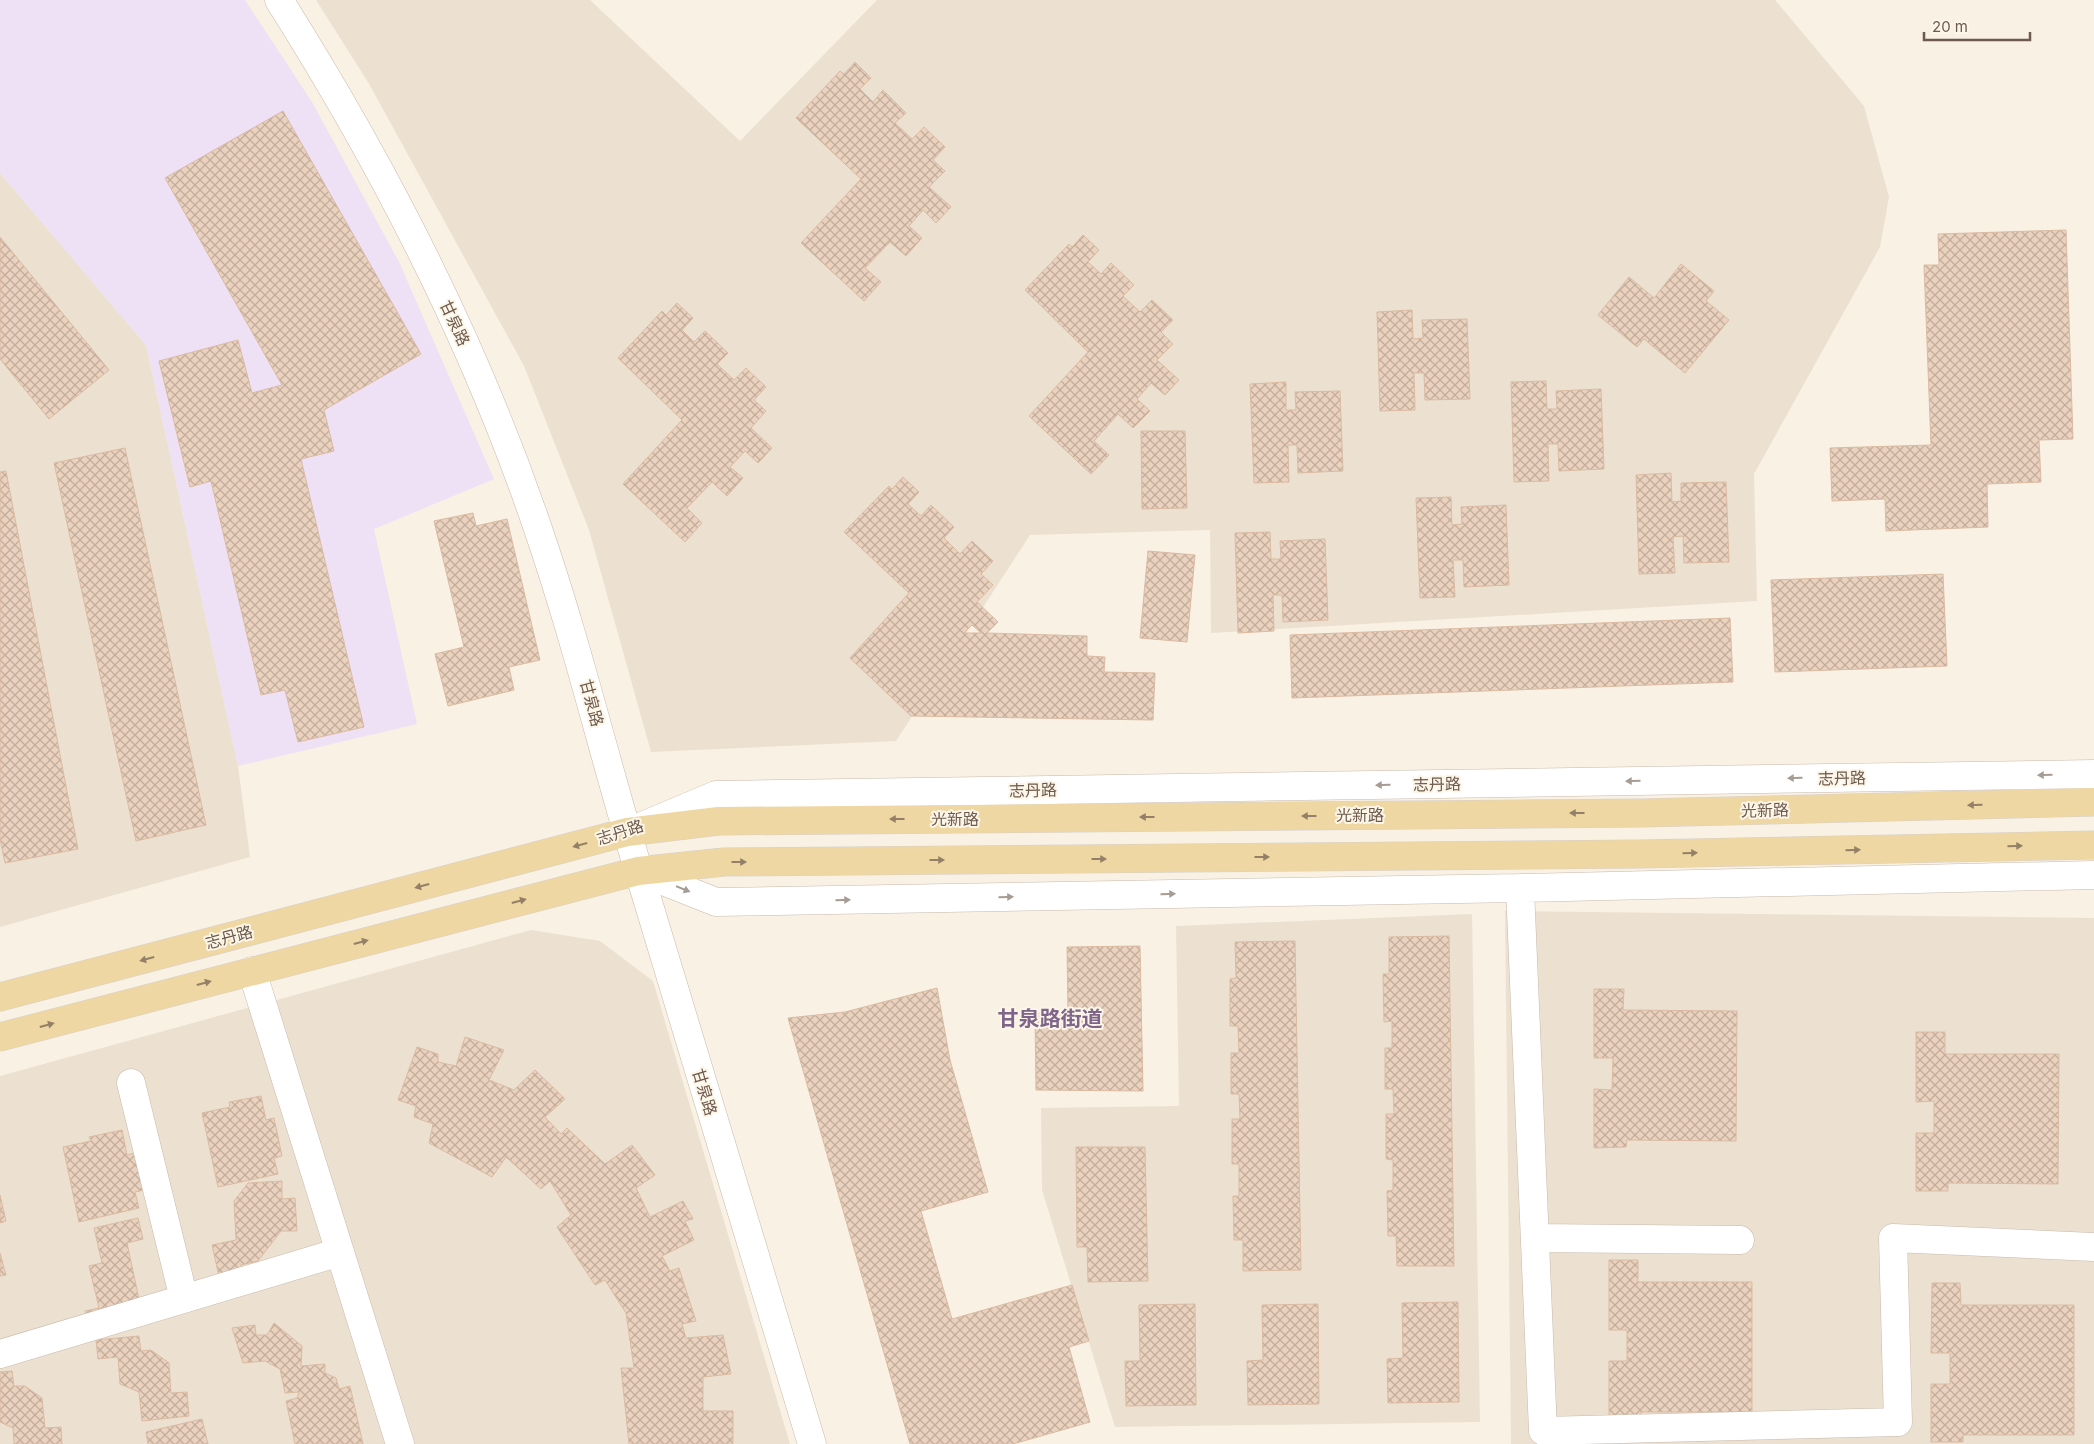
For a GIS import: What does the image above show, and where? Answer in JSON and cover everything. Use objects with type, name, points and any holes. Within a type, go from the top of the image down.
[{"type":"main road","name":"光新路","points":[[627,832],[719,821],[1643,813],[2094,802]]},
{"type":"main road","name":"志丹路","points":[[0,997],[627,832]]},
{"type":"main road","points":[[0,1037],[638,871],[724,862],[1641,854],[2094,845]]},
{"type":"street","name":"甘泉路","points":[[279,0],[322,67],[384,175],[469,352],[507,442],[567,613],[638,871],[812,1444]]},
{"type":"street","name":"志丹路","points":[[627,832],[716,795],[2094,774]]},
{"type":"street","points":[[638,871],[716,902],[1520,888],[2094,875]]},
{"type":"street","points":[[1520,888],[1543,1431],[1898,1422],[1893,1238],[2094,1247]]},
{"type":"street","points":[[252,971],[400,1444]]},
{"type":"street","points":[[131,1083],[184,1299]]},
{"type":"street","points":[[1535,1238],[1740,1240]]},
{"type":"street","points":[[0,1354],[340,1252]]},
{"type":"shaded area","points":[[0,0],[245,0],[312,102],[399,262],[494,479],[374,529],[417,724],[238,766],[146,345],[0,173]]},
{"type":"shaded area","points":[[316,0],[590,0],[740,141],[877,0],[1775,0],[1864,106],[1889,197],[1880,247],[1754,474],[1757,601],[1211,633],[1210,530],[1030,535],[896,741],[651,752],[589,530],[524,366],[368,82]]},
{"type":"shaded area","points":[[0,173],[146,345],[238,766],[250,857],[0,927]]},
{"type":"shaded area","points":[[1505,911],[2094,918],[2094,1444],[1511,1444]]},
{"type":"shaded area","points":[[1472,914],[1480,1422],[1115,1427],[1042,1190],[1041,1108],[1179,1106],[1176,926]]},
{"type":"shaded area","points":[[531,930],[600,941],[653,981],[790,1444],[0,1444],[0,1076]]},
{"type":"building","points":[[855,62],[871,78],[860,89],[873,102],[883,90],[906,113],[895,123],[912,139],[924,127],[945,147],[933,160],[945,171],[929,187],[951,207],[936,223],[923,210],[909,226],[922,238],[906,256],[890,242],[865,268],[881,282],[864,301],[801,243],[861,179],[796,118],[840,71],[844,74]]},
{"type":"building","points":[[283,111],[421,354],[324,410],[334,451],[301,459],[364,727],[298,742],[285,690],[261,695],[211,481],[190,487],[159,361],[238,340],[252,393],[282,385],[165,178]]},
{"type":"building","points":[[2066,230],[2073,439],[2039,440],[2041,482],[1987,484],[1988,527],[1886,531],[1885,499],[1832,501],[1830,448],[1931,445],[1924,265],[1939,265],[1938,234]]},
{"type":"building","points":[[1083,235],[1099,250],[1088,262],[1101,274],[1111,263],[1134,285],[1123,296],[1140,312],[1152,300],[1173,320],[1161,332],[1173,344],[1157,360],[1179,380],[1165,395],[1151,383],[1137,399],[1150,411],[1133,428],[1118,414],[1094,441],[1109,455],[1091,474],[1029,416],[1088,352],[1025,290],[1069,244],[1072,247]]},
{"type":"building","points":[[0,237],[109,370],[49,419],[0,359]]},
{"type":"building","points":[[1681,264],[1714,291],[1706,301],[1729,320],[1685,373],[1644,339],[1637,347],[1598,315],[1629,277],[1654,298]]},
{"type":"building","points":[[677,303],[693,318],[682,330],[694,342],[705,331],[728,353],[717,364],[734,380],[746,368],[766,387],[754,400],[766,411],[751,428],[772,448],[758,463],[745,451],[730,467],[743,478],[727,496],[712,482],[687,508],[702,523],[685,542],[623,484],[682,420],[618,358],[662,311],[666,315]]},
{"type":"building","points":[[1412,310],[1413,339],[1423,338],[1422,320],[1467,319],[1470,399],[1425,400],[1424,373],[1414,373],[1415,410],[1380,411],[1377,312]]},
{"type":"building","points":[[1546,381],[1547,409],[1557,409],[1556,391],[1601,389],[1604,469],[1559,471],[1558,444],[1548,444],[1549,481],[1514,482],[1511,382]]},
{"type":"building","points":[[1286,382],[1286,410],[1296,410],[1295,392],[1340,391],[1343,471],[1298,473],[1297,445],[1288,445],[1289,482],[1254,483],[1250,384]]},
{"type":"building","points":[[1141,431],[1185,431],[1187,508],[1142,509]]},
{"type":"building","points":[[125,448],[206,825],[136,841],[54,463]]},
{"type":"building","points":[[6,471],[78,849],[5,863],[0,839],[0,472]]},
{"type":"building","points":[[1671,473],[1672,502],[1681,501],[1681,483],[1726,482],[1729,562],[1684,563],[1683,536],[1673,537],[1675,573],[1639,574],[1636,475]]},
{"type":"building","points":[[903,477],[919,492],[908,504],[921,516],[931,505],[954,527],[944,538],[960,554],[972,541],[993,561],[981,574],[993,585],[977,602],[998,622],[987,633],[1087,636],[1087,656],[1105,657],[1104,672],[1155,673],[1153,720],[911,716],[850,658],[909,593],[844,532],[889,486],[892,489]],"holes":[[[972,625],[981,633],[964,633]]]},
{"type":"building","points":[[1451,497],[1452,525],[1462,524],[1461,507],[1506,505],[1509,585],[1464,587],[1463,560],[1453,560],[1455,597],[1420,598],[1416,498]]},
{"type":"building","points":[[473,513],[476,526],[507,519],[540,660],[509,667],[514,690],[448,706],[435,654],[464,647],[434,521]]},
{"type":"building","points":[[1270,532],[1271,559],[1281,559],[1280,541],[1325,539],[1328,620],[1283,622],[1282,595],[1273,595],[1274,631],[1238,633],[1235,533]]},
{"type":"building","points":[[1148,551],[1195,555],[1187,642],[1140,638]]},
{"type":"building","points":[[1943,574],[1947,666],[1775,672],[1771,580]]},
{"type":"building","points":[[1730,618],[1733,682],[1292,698],[1290,635]]},
{"type":"building","points":[[1449,936],[1454,1266],[1397,1266],[1396,1236],[1388,1236],[1387,1191],[1393,1190],[1393,1160],[1386,1159],[1386,1114],[1394,1114],[1393,1089],[1385,1089],[1385,1048],[1392,1048],[1392,1021],[1384,1022],[1383,974],[1389,974],[1389,937]]},
{"type":"building","points":[[1295,941],[1301,1270],[1243,1271],[1243,1240],[1234,1240],[1233,1196],[1239,1196],[1239,1164],[1232,1164],[1232,1119],[1240,1119],[1239,1094],[1231,1094],[1231,1053],[1239,1053],[1238,1026],[1230,1026],[1230,979],[1236,978],[1235,942]]},
{"type":"building","points":[[1140,946],[1143,1091],[1036,1090],[1035,1013],[1068,1012],[1067,947]]},
{"type":"building","points":[[937,988],[950,1060],[988,1192],[921,1211],[952,1319],[1072,1285],[1089,1341],[1069,1347],[1090,1422],[1013,1444],[910,1444],[788,1018],[845,1012]]},
{"type":"building","points":[[1594,989],[1624,989],[1623,1010],[1737,1011],[1736,1141],[1627,1140],[1626,1147],[1594,1148],[1594,1089],[1612,1090],[1613,1058],[1594,1058]]},
{"type":"building","points":[[1916,1032],[1945,1032],[1945,1054],[2059,1054],[2058,1184],[1948,1183],[1948,1191],[1916,1191],[1916,1133],[1934,1133],[1934,1101],[1916,1102]]},
{"type":"building","points":[[465,1037],[504,1050],[489,1080],[514,1090],[535,1070],[565,1099],[545,1117],[561,1134],[567,1128],[605,1164],[632,1145],[655,1175],[636,1188],[650,1217],[683,1201],[693,1219],[685,1221],[694,1240],[662,1256],[670,1271],[679,1268],[696,1321],[682,1324],[686,1338],[723,1335],[731,1374],[703,1377],[703,1411],[733,1411],[733,1444],[629,1444],[621,1368],[634,1368],[626,1313],[605,1280],[595,1285],[557,1227],[571,1215],[550,1181],[541,1189],[506,1157],[492,1177],[429,1143],[433,1124],[414,1117],[416,1106],[398,1100],[417,1047],[438,1054],[438,1062],[456,1066]]},
{"type":"building","points":[[261,1096],[266,1120],[274,1118],[282,1156],[274,1158],[278,1174],[218,1187],[202,1113],[230,1107],[229,1102]]},
{"type":"building","points":[[122,1130],[127,1155],[135,1153],[144,1190],[135,1192],[139,1208],[79,1222],[63,1147],[91,1141],[89,1137]]},
{"type":"building","points":[[1076,1147],[1145,1147],[1148,1281],[1088,1282],[1087,1247],[1077,1247]]},
{"type":"building","points":[[282,1181],[282,1199],[295,1198],[297,1231],[281,1231],[258,1261],[241,1265],[244,1275],[220,1281],[212,1245],[236,1240],[234,1201],[248,1183]]},
{"type":"building","points":[[0,1195],[6,1221],[0,1223]]},
{"type":"building","points":[[138,1218],[143,1239],[127,1243],[139,1299],[87,1323],[85,1311],[99,1308],[89,1266],[102,1263],[94,1228]]},
{"type":"building","points":[[0,1253],[6,1275],[0,1276]]},
{"type":"building","points":[[1609,1260],[1638,1260],[1638,1282],[1752,1282],[1752,1412],[1641,1412],[1641,1419],[1609,1419],[1609,1361],[1627,1361],[1627,1330],[1609,1330]]},
{"type":"building","points":[[1932,1283],[1960,1283],[1961,1305],[2074,1305],[2074,1435],[1963,1435],[1963,1442],[1931,1442],[1931,1384],[1950,1384],[1950,1353],[1931,1353]]},
{"type":"building","points":[[1458,1302],[1459,1402],[1388,1403],[1387,1359],[1403,1358],[1402,1303]]},
{"type":"building","points":[[1195,1304],[1196,1405],[1126,1406],[1125,1361],[1140,1361],[1139,1305]]},
{"type":"building","points":[[1318,1304],[1319,1404],[1248,1405],[1247,1361],[1263,1360],[1262,1305]]},
{"type":"building","points":[[274,1323],[302,1346],[301,1366],[325,1364],[325,1373],[336,1378],[339,1389],[350,1386],[363,1444],[295,1444],[286,1401],[297,1398],[299,1392],[285,1393],[280,1369],[265,1361],[243,1363],[232,1328],[255,1325],[256,1335],[267,1335]]},
{"type":"building","points":[[139,1336],[141,1351],[151,1350],[169,1363],[171,1393],[187,1392],[189,1416],[142,1421],[139,1392],[120,1384],[118,1357],[98,1359],[96,1340]]},
{"type":"building","points":[[12,1371],[14,1386],[25,1386],[42,1398],[45,1428],[61,1427],[62,1444],[14,1444],[13,1428],[0,1422],[0,1372]]},
{"type":"building","points":[[202,1419],[208,1444],[148,1444],[146,1432]]},
{"type":"district","name":"甘泉路街道","points":[[1050,1019]]}]
